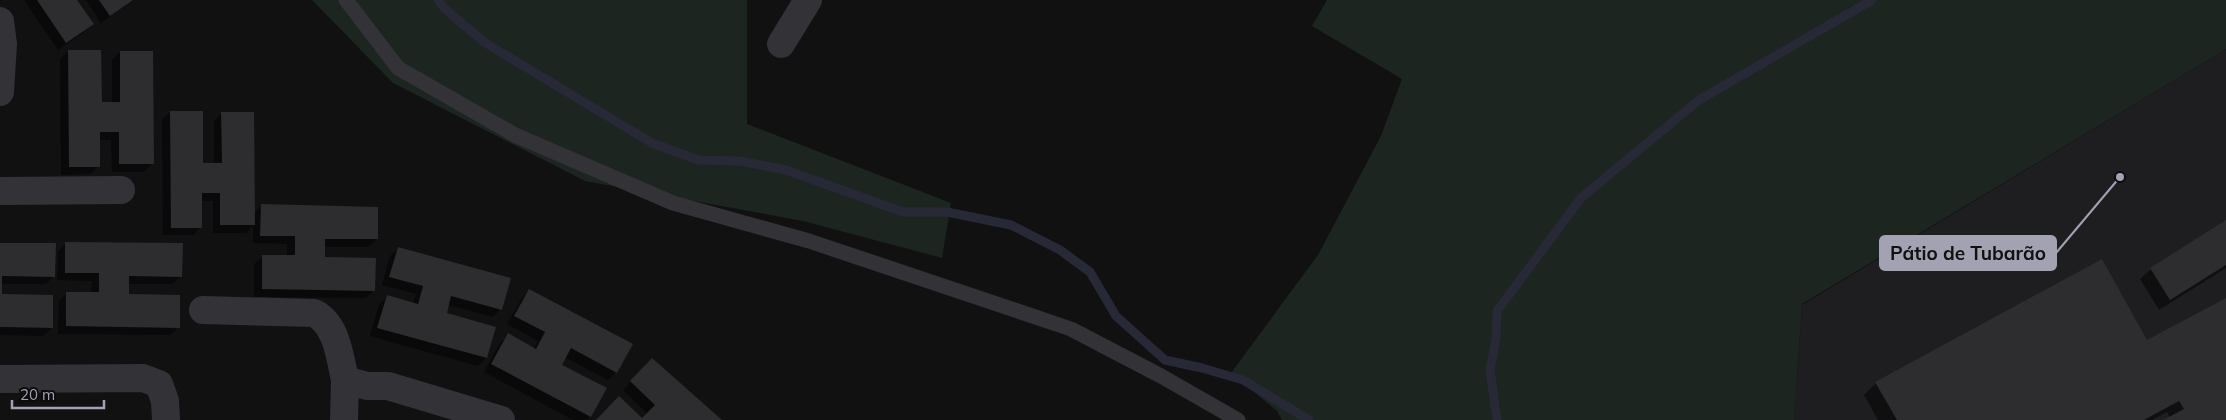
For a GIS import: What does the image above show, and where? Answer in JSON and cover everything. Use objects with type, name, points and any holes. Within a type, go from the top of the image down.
[{"type":"street","points":[[781,44],[808,0]]},
{"type":"street","points":[[0,21],[3,44],[0,92]]},
{"type":"street","points":[[0,191],[121,190]]},
{"type":"street","points":[[204,310],[314,313],[323,317],[335,340],[345,380],[344,420]]},
{"type":"street","points":[[0,379],[143,378],[159,384],[165,400],[166,420]]},
{"type":"street","points":[[345,380],[367,386],[388,386],[501,420]]},
{"type":"lane","points":[[346,0],[398,68],[515,135],[673,203],[809,241],[1071,329],[1238,420]]},
{"type":"shaded area","points":[[312,0],[747,0],[747,124],[951,203],[942,258],[803,221],[585,181],[393,83]]},
{"type":"shaded area","points":[[1327,0],[2226,0],[2226,49],[1802,304],[1794,420],[1282,420],[1277,411],[1231,373],[1318,255],[1381,136],[1402,79],[1312,26]]},
{"type":"shaded area","points":[[2226,49],[2226,420],[1794,420],[1802,305]]},
{"type":"building","points":[[37,0],[77,0],[94,24],[66,43]]},
{"type":"building","points":[[99,0],[133,0],[110,16]]},
{"type":"building","points":[[68,50],[101,50],[102,102],[120,102],[120,51],[153,51],[154,164],[119,164],[119,132],[100,132],[100,167],[69,167]]},
{"type":"building","points":[[170,111],[203,111],[203,163],[222,163],[221,112],[254,112],[255,225],[220,225],[220,193],[202,193],[202,228],[171,228]]},
{"type":"building","points":[[261,204],[378,207],[378,239],[325,239],[325,257],[376,258],[375,291],[262,289],[262,255],[295,255],[295,236],[260,236]]},
{"type":"building","points":[[2226,220],[2226,265],[2170,300],[2150,268]]},
{"type":"building","points":[[65,242],[183,243],[182,277],[129,276],[129,294],[180,295],[180,328],[66,326],[66,292],[99,292],[99,273],[65,273]]},
{"type":"building","points":[[0,243],[56,243],[55,277],[2,276],[2,294],[53,295],[53,328],[0,327]]},
{"type":"building","points":[[398,247],[511,278],[502,310],[451,296],[447,313],[496,327],[487,358],[377,328],[387,295],[418,304],[423,286],[389,277]]},
{"type":"building","points":[[2102,259],[2147,340],[2226,298],[2226,420],[2163,420],[2184,409],[2179,401],[2144,420],[1897,420],[1875,382]]},
{"type":"building","points":[[529,289],[633,344],[617,373],[571,348],[562,365],[607,388],[591,417],[491,364],[508,333],[536,349],[545,332],[514,316]]},
{"type":"building","points":[[652,358],[722,420],[596,420],[619,396],[642,418],[655,405],[630,381]]},
{"type":"waterway","points":[[438,0],[445,9],[484,42],[652,143],[698,160],[740,161],[786,170],[903,212],[947,212],[1011,225],[1060,250],[1090,272],[1116,316],[1165,360],[1243,380],[1309,420]]},
{"type":"waterway","points":[[1497,420],[1490,370],[1496,339],[1497,311],[1581,198],[1699,100],[1872,0]]},
{"type":"place","name":"Pátio de Tubarão","points":[[2120,177]]}]
